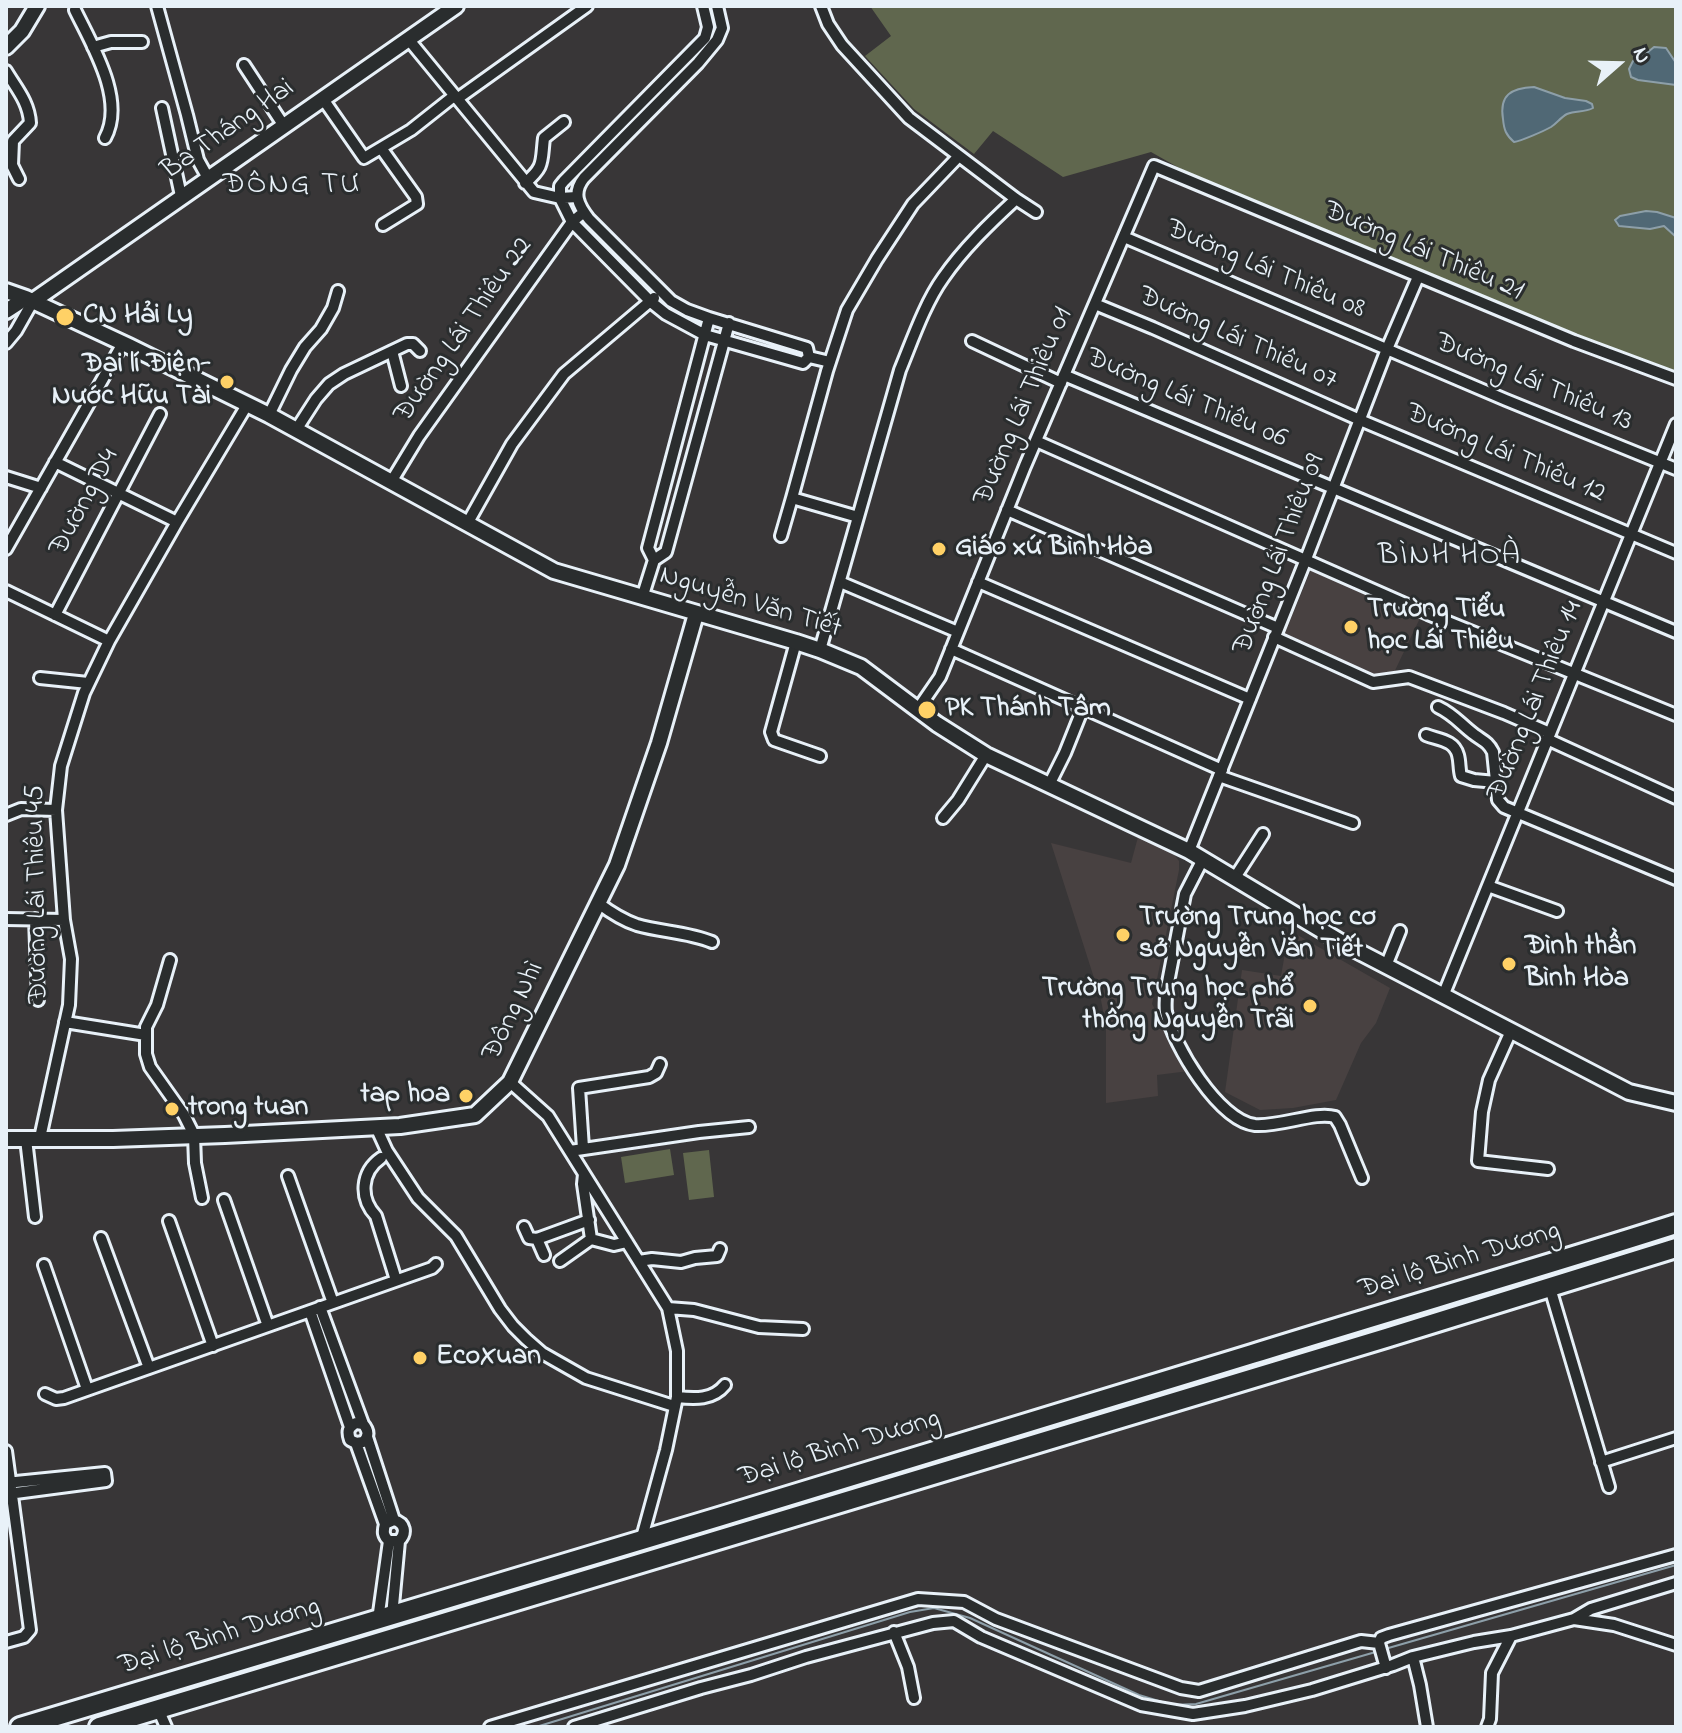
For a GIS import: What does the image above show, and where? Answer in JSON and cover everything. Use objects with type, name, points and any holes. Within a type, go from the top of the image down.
[{"type":"highway","name":"Đại lộ Bình Dương","points":[[20,1727],[641,1541],[1676,1224]]},
{"type":"highway","name":"Đại lộ Bình Dương","points":[[99,1727],[1676,1248]]},
{"type":"highway","points":[[1380,1316],[1386,1338]]},
{"type":"highway","points":[[385,1618],[392,1638]]},
{"type":"highway","points":[[148,1689],[158,1709]]},
{"type":"street","points":[[6,47],[22,31],[37,6]]},
{"type":"street","points":[[157,6],[198,160],[208,178]]},
{"type":"street","name":"Ba Tháng Hai","points":[[6,311],[29,300],[456,6]]},
{"type":"street","points":[[323,99],[364,158],[411,130],[587,6]]},
{"type":"street","points":[[703,6],[708,27],[705,38],[564,181],[560,186],[560,198],[572,222],[651,302],[675,320],[705,335],[803,363],[809,357]]},
{"type":"street","points":[[717,6],[722,28],[717,40],[584,178],[577,190],[577,197],[584,212],[671,301],[709,318],[807,348],[809,357]]},
{"type":"street","points":[[821,6],[842,45],[909,118],[1036,212]]},
{"type":"street","points":[[75,7],[112,98],[111,128],[105,138]]},
{"type":"street","points":[[409,40],[534,192],[560,198],[577,197]]},
{"type":"street","points":[[93,47],[111,42],[142,42]]},
{"type":"street","points":[[244,65],[284,126]]},
{"type":"street","points":[[6,71],[29,112],[30,123],[9,138],[12,165],[19,179]]},
{"type":"street","points":[[162,108],[181,196]]},
{"type":"street","points":[[525,183],[538,172],[544,138],[564,122]]},
{"type":"street","points":[[381,148],[416,197],[417,204],[383,225]]},
{"type":"street","points":[[781,536],[847,310],[913,204],[959,156]]},
{"type":"street","name":"Đường Lái Thiêu 01","points":[[918,709],[940,677],[1007,510],[1154,166]]},
{"type":"street","name":"Đường Lái Thiêu 21","points":[[1154,166],[1574,341],[1676,379]]},
{"type":"street","points":[[820,650],[900,370],[917,327],[942,279],[983,231],[1016,199]]},
{"type":"street","name":"Đường Lái Thiêu 22","points":[[391,482],[419,436],[572,222],[584,212]]},
{"type":"street","name":"Đường Lái Thiêu 08","points":[[1124,237],[1387,349]]},
{"type":"street","name":"Đường Lái Thiêu 09","points":[[1189,851],[1418,277]]},
{"type":"street","name":"Nguyễn Văn Tiết","points":[[6,291],[129,346],[269,415],[554,571],[796,642],[861,667],[938,725],[986,755],[1189,851],[1333,938],[1629,1092],[1676,1103]]},
{"type":"street","points":[[269,415],[291,370],[327,319],[338,291]]},
{"type":"street","points":[[467,524],[512,444],[564,374],[651,302],[660,291]]},
{"type":"street","points":[[6,343],[16,331],[29,300]]},
{"type":"street","name":"Đường Lái Thiêu 07","points":[[1095,304],[1360,420]]},
{"type":"street","points":[[654,560],[648,548],[709,318]]},
{"type":"street","points":[[642,598],[654,560],[666,552],[729,323]]},
{"type":"street","name":"Đường Lái Thiêu 06","points":[[972,341],[1333,487],[1676,632]]},
{"type":"street","points":[[296,430],[329,384],[344,374],[410,343],[420,351]]},
{"type":"street","points":[[6,549],[122,345]]},
{"type":"street","name":"Đường Lái Thiêu 13","points":[[1387,349],[1676,469]]},
{"type":"street","points":[[392,351],[401,386]]},
{"type":"street","points":[[809,357],[830,362]]},
{"type":"street","points":[[687,403],[706,409]]},
{"type":"street","name":"Đường Lái Thiêu 45","points":[[35,1217],[33,1139],[69,1005],[71,959],[64,920],[56,810],[61,766],[88,683],[109,641],[247,405]]},
{"type":"street","name":"Đường D4","points":[[55,615],[160,414]]},
{"type":"street","name":"Đường Lái Thiêu 12","points":[[1360,420],[1676,553]]},
{"type":"street","name":"Đường Lái Thiêu 14","points":[[1443,996],[1676,424]]},
{"type":"street","points":[[1036,441],[1428,614],[1676,715]]},
{"type":"street","points":[[55,462],[177,522]]},
{"type":"street","points":[[6,477],[41,488]]},
{"type":"street","points":[[666,480],[685,486]]},
{"type":"street","points":[[792,498],[858,517]]},
{"type":"street","points":[[1007,510],[1276,632],[1373,682],[1409,677],[1549,736],[1676,798]]},
{"type":"street","points":[[840,582],[958,632]]},
{"type":"street","points":[[978,582],[1250,699]]},
{"type":"street","points":[[6,591],[109,641]]},
{"type":"street","name":"Đông Nhì","points":[[6,1139],[113,1139],[400,1126],[475,1115],[510,1082],[617,865],[659,743],[696,614]]},
{"type":"street","points":[[796,642],[771,732],[774,740],[820,756]]},
{"type":"street","points":[[951,649],[1220,773],[1353,823]]},
{"type":"street","points":[[40,678],[88,683]]},
{"type":"street","points":[[1438,707],[1450,712],[1475,735],[1488,742],[1493,752],[1498,800],[1504,807],[1676,879]]},
{"type":"street","points":[[1049,785],[1083,708]]},
{"type":"street","points":[[1426,735],[1454,746],[1461,776],[1496,782]]},
{"type":"street","points":[[943,818],[986,755]]},
{"type":"street","points":[[6,815],[21,809],[56,810]]},
{"type":"street","points":[[1234,879],[1263,834]]},
{"type":"street","points":[[1203,859],[1185,894],[1166,993],[1165,1008],[1177,1040],[1199,1080],[1216,1099],[1250,1124],[1270,1126],[1321,1116],[1335,1117],[1362,1178]]},
{"type":"street","points":[[1488,886],[1557,911]]},
{"type":"street","points":[[598,903],[615,916],[641,926],[680,932],[712,942]]},
{"type":"street","points":[[6,919],[64,920]]},
{"type":"street","points":[[35,919],[38,1000]]},
{"type":"street","points":[[1386,966],[1400,931]]},
{"type":"street","points":[[170,960],[157,1005],[146,1027],[146,1054],[150,1067],[184,1115],[194,1135],[195,1163],[202,1198]]},
{"type":"street","points":[[65,1022],[146,1035]]},
{"type":"street","points":[[1511,1031],[1489,1080],[1482,1112],[1478,1161],[1548,1169]]},
{"type":"street","points":[[583,1148],[579,1088],[649,1077],[656,1073],[660,1064]]},
{"type":"street","points":[[510,1082],[548,1116],[668,1308],[677,1351],[676,1401],[641,1541]]},
{"type":"street","points":[[376,1127],[387,1151],[418,1198],[456,1236],[500,1309],[542,1353],[586,1378],[676,1401],[711,1396],[725,1385]]},
{"type":"street","points":[[570,1151],[749,1127]]},
{"type":"street","points":[[381,1158],[365,1179],[364,1190],[369,1209],[376,1216],[396,1280]]},
{"type":"street","points":[[584,1174],[591,1239]]},
{"type":"street","points":[[288,1176],[333,1303]]},
{"type":"street","points":[[224,1200],[268,1326]]},
{"type":"street","points":[[524,1227],[529,1238],[537,1239],[589,1220]]},
{"type":"street","points":[[169,1221],[213,1346]]},
{"type":"street","points":[[101,1238],[149,1368]]},
{"type":"street","points":[[537,1239],[544,1255]]},
{"type":"street","points":[[560,1261],[591,1239],[614,1245],[627,1242]]},
{"type":"street","points":[[639,1261],[681,1262],[717,1256],[720,1249]]},
{"type":"street","points":[[45,1394],[56,1399],[64,1398],[432,1268],[436,1264]]},
{"type":"street","points":[[44,1265],[87,1389]]},
{"type":"street","points":[[1550,1288],[1609,1487]]},
{"type":"street","points":[[668,1308],[694,1310],[759,1327],[803,1329]]},
{"type":"street","points":[[315,1309],[368,1430],[367,1437],[390,1522]]},
{"type":"street","points":[[315,1309],[350,1427],[350,1440],[363,1442],[367,1437]]},
{"type":"street","points":[[350,1427],[356,1423],[363,1424]]},
{"type":"street","points":[[1601,1462],[1676,1438]]},
{"type":"street","points":[[356,1443],[390,1522]]},
{"type":"street","points":[[6,1451],[8,1489],[30,1630],[24,1637],[6,1642]]},
{"type":"street","points":[[105,1473],[106,1481],[8,1489],[105,1473]]},
{"type":"street","points":[[390,1522],[399,1522],[404,1526],[403,1537],[394,1541]]},
{"type":"street","points":[[390,1522],[383,1531],[394,1541]]},
{"type":"street","points":[[385,1618],[394,1541]]},
{"type":"street","points":[[1385,1666],[1379,1643],[1381,1638],[1676,1555]]},
{"type":"street","points":[[574,1727],[894,1632],[954,1621],[981,1637],[1141,1705],[1193,1714],[1245,1706],[1312,1690],[1413,1657],[1574,1619],[1591,1609],[1676,1583]]},
{"type":"street","points":[[490,1727],[918,1599],[964,1602],[996,1619],[1181,1688],[1199,1691],[1361,1641],[1379,1643]]},
{"type":"street","points":[[1574,1619],[1614,1625],[1676,1645]]},
{"type":"street","points":[[894,1632],[908,1667],[914,1698]]},
{"type":"street","points":[[1487,1727],[1492,1673],[1511,1636]]},
{"type":"street","points":[[1413,1657],[1427,1727]]},
{"type":"street","points":[[158,1709],[166,1727]]},
{"type":"shaded area","name":"Trường Tiểu học Lái Thiêu","points":[[1311,570],[1421,616],[1389,683],[1283,638]]},
{"type":"shaded area","name":"Trường Trung học cơ sở Nguyễn Văn Tiết","points":[[1138,837],[1173,853],[1179,861],[1152,1004],[1189,1071],[1157,1075],[1158,1096],[1106,1103],[1106,1027],[1101,1000],[1051,843],[1131,863]]},
{"type":"shaded area","name":"Trường Trung học phổ thông Nguyễn Trãi","points":[[1289,930],[1390,988],[1376,1023],[1361,1043],[1336,1100],[1260,1110],[1225,1092],[1242,970],[1281,976]]},
{"type":"green space","points":[[870,6],[1676,6],[1676,374],[1575,338],[1204,182],[1151,152],[1063,177],[993,131],[974,154],[914,109],[865,56],[891,36]]},
{"type":"green space","points":[[670,1149],[674,1175],[625,1183],[621,1157]]},
{"type":"green space","points":[[709,1150],[714,1197],[689,1200],[683,1153]]},
{"type":"water","points":[[1654,47],[1666,48],[1676,63],[1676,85],[1631,77],[1629,69],[1633,61]]},
{"type":"water","points":[[1534,87],[1565,98],[1586,101],[1593,108],[1567,114],[1548,129],[1514,142],[1505,129],[1503,104],[1513,91]]},
{"type":"water","points":[[1646,211],[1676,218],[1676,237],[1664,226],[1650,229],[1619,226],[1615,220],[1620,216]]},
{"type":"waterway","points":[[1385,1649],[1676,1565]]},
{"type":"waterway","points":[[536,1727],[910,1612],[934,1608],[970,1618],[1139,1695],[1172,1705],[1196,1704],[1379,1651]]},
{"type":"place","name":"CN Hải Ly","points":[[65,317]]},
{"type":"place","name":"Đại lí Điện- Nước Hữu Tài","points":[[227,382]]},
{"type":"place","name":"Giáo xứ Bình Hòa","points":[[939,549]]},
{"type":"place","name":"Trường Tiểu học Lái Thiêu","points":[[1351,627]]},
{"type":"place","name":"PK Thánh Tâm","points":[[927,710]]},
{"type":"place","name":"Trường Trung học cơ sở Nguyễn Văn Tiết","points":[[1123,935]]},
{"type":"place","name":"Đình thần Bình Hòa","points":[[1509,964]]},
{"type":"place","name":"Trường Trung học phổ thông Nguyễn Trãi","points":[[1310,1006]]},
{"type":"place","name":"tap hoa","points":[[466,1096]]},
{"type":"place","name":"trong tuan","points":[[172,1109]]},
{"type":"place","name":"EcoXuan","points":[[420,1358]]},
{"type":"district","name":"ĐÔNG TƯ","points":[[292,187]]},
{"type":"district","name":"BÌNH HOÀ","points":[[1450,558]]}]
